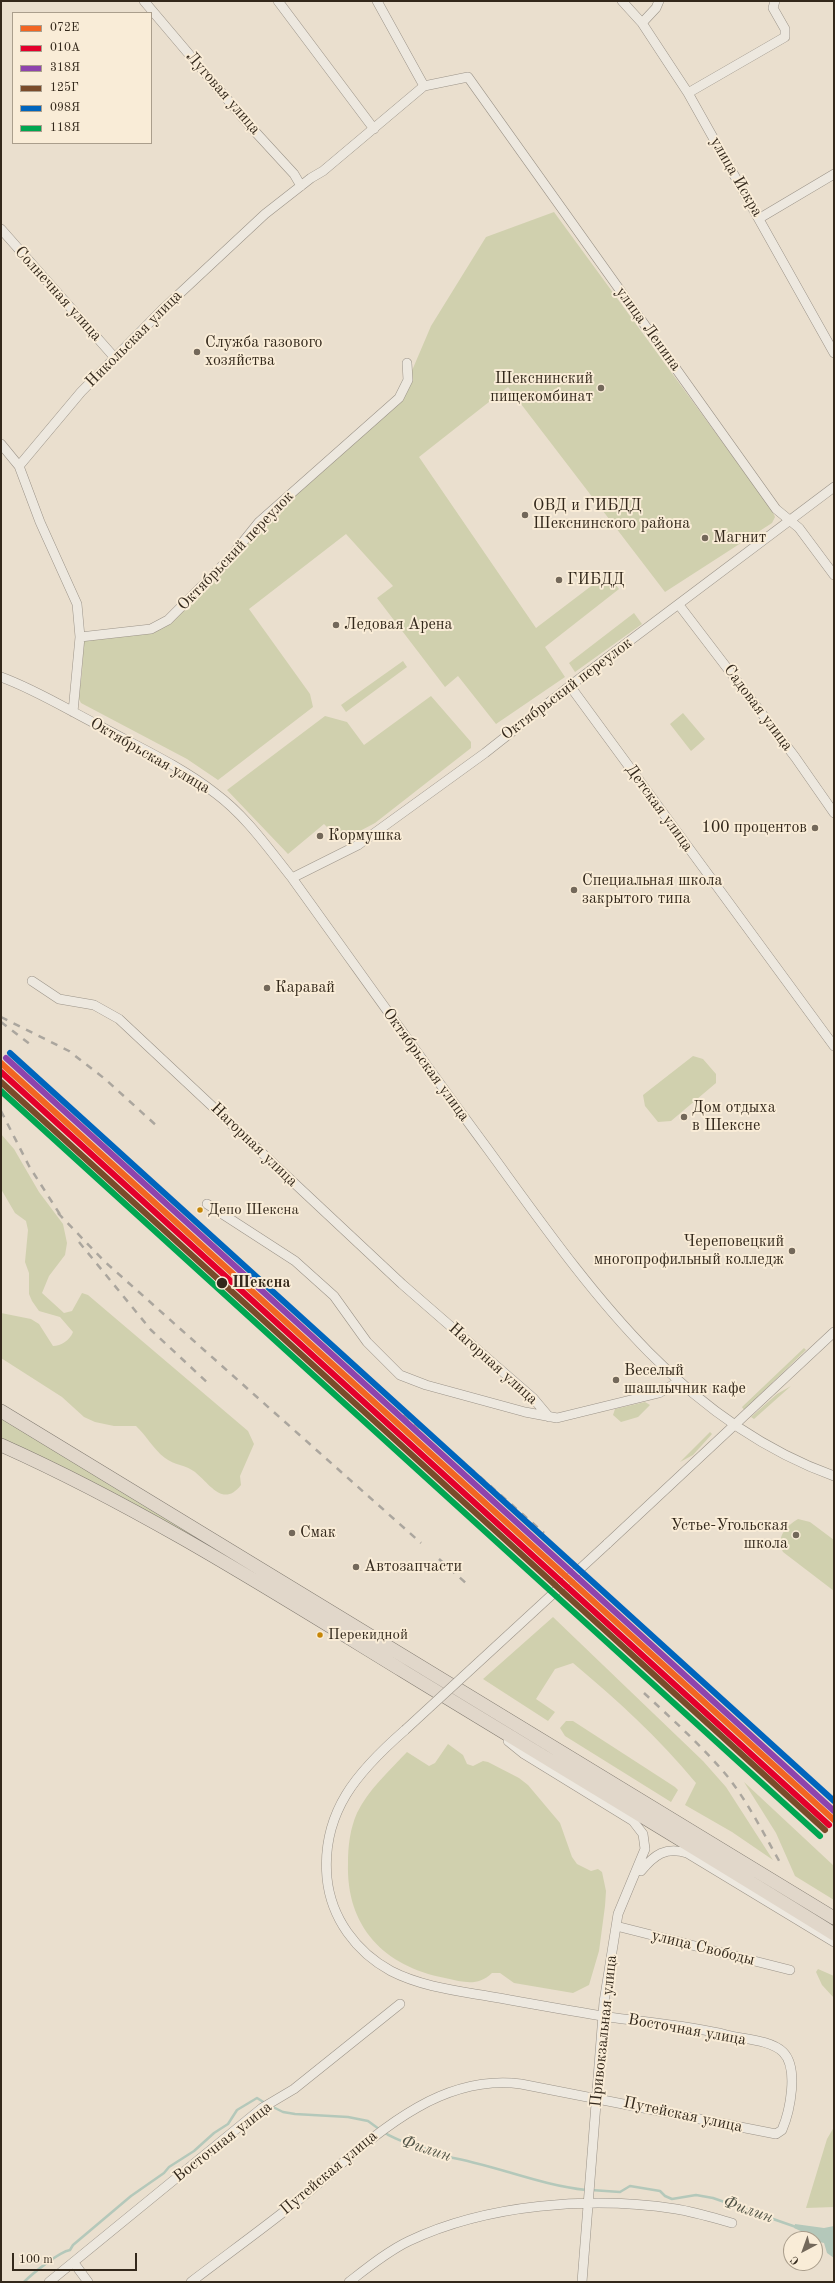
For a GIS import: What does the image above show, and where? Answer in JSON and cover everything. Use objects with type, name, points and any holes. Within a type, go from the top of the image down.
[{"type":"highway","points":[[1,1411],[834,1918]]},
{"type":"highway","points":[[1,1445],[68,1476],[141,1514],[471,1712],[834,1934]]},
{"type":"street","name":"Луговая улица","points":[[144,1],[249,125],[294,174],[301,186]]},
{"type":"street","points":[[278,1],[374,129]]},
{"type":"street","points":[[376,1],[424,86]]},
{"type":"street","points":[[642,23],[656,8],[659,1]]},
{"type":"street","points":[[688,93],[785,37],[785,29],[773,8],[775,1]]},
{"type":"street","name":"улица Искра","points":[[626,4],[642,23],[688,93],[760,218],[834,353]]},
{"type":"street","name":"улица Ленина","points":[[424,86],[468,78],[776,509],[800,528],[834,575]]},
{"type":"street","name":"Никольская улица","points":[[19,466],[81,392],[162,310],[265,214],[323,171],[424,86]]},
{"type":"street","points":[[760,218],[834,174]]},
{"type":"street","name":"Солнечная улица","points":[[1,229],[115,358]]},
{"type":"street","name":"Октябрьский переулок","points":[[80,637],[151,628],[168,620],[230,558],[259,522],[399,398],[408,380],[407,363]]},
{"type":"street","points":[[1,444],[19,466],[40,522],[77,604],[80,637],[73,712]]},
{"type":"street","name":"Октябрьский переулок","points":[[292,878],[358,845],[485,753],[570,686],[679,605],[834,486]]},
{"type":"street","name":"Садовая улица","points":[[679,605],[787,747],[834,812]]},
{"type":"street","name":"Октябрьская улица","points":[[1,677],[29,689],[161,759],[215,793],[253,828],[292,878],[557,1244],[640,1346],[678,1382],[734,1426],[802,1463],[834,1476]]},
{"type":"street","name":"Детская улица","points":[[570,686],[834,1046]]},
{"type":"street","name":"Нагорная улица","points":[[32,982],[60,999],[94,1005],[119,1019],[397,1278],[533,1398],[549,1417]]},
{"type":"street","points":[[207,1204],[295,1261],[334,1296],[367,1342],[400,1376],[426,1385],[549,1417],[566,1417],[659,1393],[678,1382]]},
{"type":"street","name":"Восточная улица","points":[[771,2045],[710,2031],[603,2016],[457,1991],[414,1980],[378,1963],[361,1949],[348,1933],[333,1906],[328,1885],[326,1854],[330,1830],[343,1797],[370,1763],[834,1332]]},
{"type":"street","points":[[471,1712],[524,1754],[633,1821],[639,1827],[643,1834],[645,1849],[632,1882]]},
{"type":"street","points":[[632,1882],[658,1854],[665,1851],[679,1851],[732,1880],[834,1942]]},
{"type":"street","name":"Привокзальная улица","points":[[582,2282],[598,2097],[603,2016],[616,1926],[622,1903],[632,1882]]},
{"type":"street","name":"улица Свободы","points":[[616,1926],[790,1970]]},
{"type":"street","name":"Восточная улица","points":[[49,2282],[262,2108],[294,2089],[400,2004]]},
{"type":"street","name":"Путейская улица","points":[[190,2282],[294,2203],[378,2132],[390,2124],[455,2090],[480,2083],[509,2082],[598,2097],[776,2134],[782,2130],[788,2117],[792,2087],[790,2061],[782,2051],[771,2045]]},
{"type":"street","points":[[349,2282],[408,2242],[451,2224],[506,2211],[589,2199],[678,2210],[732,2223]]},
{"type":"street","points":[[74,2263],[88,2282]]},
{"type":"green space","points":[[554,212],[772,510],[775,517],[772,523],[665,592],[508,387],[419,457],[536,628],[607,574],[619,589],[545,647],[565,677],[496,724],[458,676],[445,687],[377,598],[393,586],[346,534],[249,609],[310,694],[313,707],[218,780],[187,759],[81,703],[78,697],[82,674],[83,640],[150,633],[270,517],[366,430],[408,380],[431,326],[486,237]]},
{"type":"green space","points":[[634,613],[642,624],[575,672],[569,663]]},
{"type":"green space","points":[[403,661],[407,667],[346,712],[341,705]]},
{"type":"green space","points":[[431,696],[471,742],[471,748],[375,823],[341,841],[324,824],[288,854],[227,790],[325,716],[347,722],[364,745]]},
{"type":"green space","points":[[683,713],[705,739],[691,751],[670,724]]},
{"type":"green space","points":[[693,1056],[703,1059],[716,1074],[716,1083],[671,1121],[658,1122],[645,1106],[643,1095]]},
{"type":"green space","points":[[1,1134],[14,1149],[39,1192],[63,1224],[67,1243],[65,1255],[49,1276],[42,1293],[64,1313],[72,1311],[82,1293],[88,1295],[248,1431],[254,1444],[240,1476],[241,1485],[234,1492],[222,1494],[217,1492],[195,1472],[165,1458],[157,1451],[136,1426],[114,1426],[95,1422],[84,1417],[62,1397],[1,1358],[1,1313],[31,1319],[39,1324],[53,1346],[65,1342],[70,1338],[73,1332],[60,1317],[39,1311],[29,1294],[29,1273],[25,1262],[28,1230],[26,1221],[15,1213],[1,1189]]},
{"type":"green space","points":[[804,1348],[806,1350],[744,1410],[742,1407]]},
{"type":"green space","points":[[791,1386],[754,1419],[751,1417],[777,1394]]},
{"type":"green space","points":[[645,1402],[650,1405],[638,1417],[621,1422],[613,1415],[615,1409]]},
{"type":"green space","points":[[1,1418],[235,1560],[235,1562],[1,1440]]},
{"type":"green space","points":[[710,1432],[712,1434],[693,1455],[680,1462]]},
{"type":"green space","points":[[798,1519],[810,1522],[834,1540],[834,1591],[783,1552],[781,1547],[781,1537],[789,1525]]},
{"type":"green space","points":[[553,1617],[703,1761],[726,1787],[773,1860],[732,1832],[685,1805],[696,1783],[682,1766],[637,1720],[573,1663],[555,1669],[536,1699],[555,1712],[548,1721],[483,1679]]},
{"type":"green space","points":[[566,1721],[573,1721],[675,1787],[678,1790],[671,1802],[565,1736],[560,1728]]},
{"type":"green space","points":[[448,1744],[463,1755],[467,1764],[473,1766],[483,1761],[488,1762],[519,1778],[528,1785],[560,1823],[572,1857],[577,1864],[591,1871],[598,1869],[602,1872],[606,1891],[605,1906],[599,1951],[589,1985],[573,1993],[514,1983],[500,1973],[492,1973],[476,1982],[452,1980],[423,1972],[404,1964],[387,1953],[373,1940],[362,1924],[354,1906],[349,1886],[348,1850],[357,1813],[373,1788],[407,1752],[429,1766],[435,1763]]},
{"type":"green space","points":[[744,1782],[834,1866],[834,1900],[795,1876],[776,1833]]},
{"type":"green space","points":[[818,1969],[834,1976],[834,1998],[822,1985],[816,1972]]},
{"type":"green space","points":[[834,2127],[834,2207],[806,2208],[827,2139]]},
{"type":"shaded area","points":[[795,2224],[824,2228],[834,2226],[834,2258],[827,2253],[823,2243],[823,2231],[801,2231],[794,2228]]},
{"type":"waterway","name":"Филин","points":[[24,2282],[40,2268],[70,2250],[73,2245],[131,2196],[164,2173],[169,2167],[194,2151],[214,2133],[228,2124],[237,2110],[257,2098],[265,2103]]},
{"type":"waterway","name":"Филин","points":[[271,2106],[283,2112],[295,2114],[348,2117],[368,2121],[379,2129]]},
{"type":"waterway","name":"Филин","points":[[384,2132],[396,2139],[441,2152],[447,2152],[448,2157],[551,2184],[586,2190]]},
{"type":"waterway","name":"Филин","points":[[591,2190],[620,2192],[630,2186],[660,2191],[665,2196],[672,2199],[696,2195],[713,2198],[796,2227]]},
{"type":"railway","points":[[1,1017],[69,1051],[105,1079],[158,1127]]},
{"type":"railway","points":[[1,1022],[31,1045]]},
{"type":"railway","points":[[1,1111],[29,1166],[61,1216]]},
{"type":"railway","points":[[58,1213],[104,1261],[421,1543]]},
{"type":"railway","points":[[79,1242],[151,1330],[210,1385]]},
{"type":"railway","points":[[392,1407],[454,1454],[544,1533]]},
{"type":"railway","points":[[439,1559],[467,1584]]},
{"type":"railway","points":[[644,1693],[698,1744],[736,1787],[782,1866]]},
{"type":"transit line","name":"098Я","points":[[10,1053],[834,1801]]},
{"type":"transit line","name":"318Я","points":[[6,1058],[834,1811]]},
{"type":"transit line","name":"072Е","points":[[1,1063],[834,1820]]},
{"type":"transit line","name":"010А","points":[[1,1072],[829,1825]]},
{"type":"transit line","name":"125Г","points":[[1,1082],[825,1830]]},
{"type":"transit line","name":"118Я","points":[[1,1091],[820,1836]]},
{"type":"place","name":"Служба газового хозяйства","points":[[197,352]]},
{"type":"place","name":"Шекснинский пищекомбинат","points":[[601,388]]},
{"type":"place","name":"ОВД и ГИБДД Шекснинского района","points":[[525,515]]},
{"type":"place","name":"Магнит","points":[[705,538]]},
{"type":"place","name":"ГИБДД","points":[[559,580]]},
{"type":"place","name":"Ледовая Арена","points":[[336,625]]},
{"type":"place","name":"100 процентов","points":[[815,828]]},
{"type":"place","name":"Кормушка","points":[[320,836]]},
{"type":"place","name":"Специальная школа закрытого типа","points":[[574,890]]},
{"type":"place","name":"Каравай","points":[[267,988]]},
{"type":"place","name":"Дом отдыха в Шекснe","points":[[684,1117]]},
{"type":"place","name":"Депо Шексна","points":[[200,1210]]},
{"type":"place","name":"Череповецкий многопрофильный колледж","points":[[792,1251]]},
{"type":"place","name":"Шексна","points":[[222,1283]]},
{"type":"place","name":"Веселый шашлычник кафе","points":[[616,1380]]},
{"type":"place","name":"Смак","points":[[292,1533]]},
{"type":"place","name":"Устье-Угольская школа","points":[[796,1535]]},
{"type":"place","name":"Автозапчасти","points":[[356,1567]]},
{"type":"place","name":"Перекидной","points":[[320,1635]]}]
